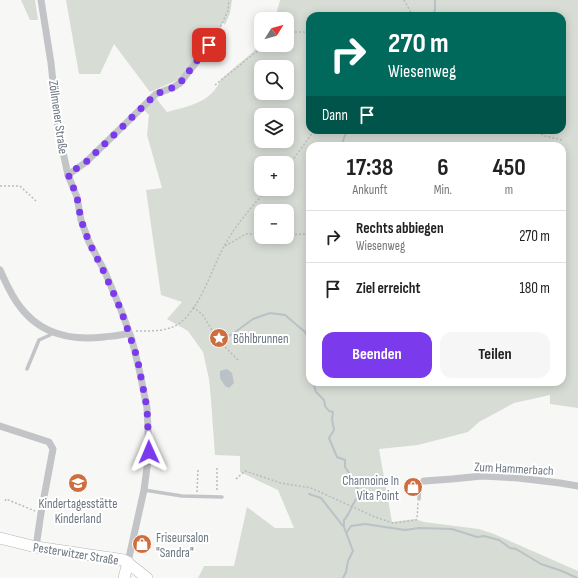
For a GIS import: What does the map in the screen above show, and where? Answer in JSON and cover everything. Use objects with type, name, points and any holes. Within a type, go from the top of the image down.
[{"type":"street","name":"Zöllmener Straße","points":[[41,0],[51,63],[58,129],[68,174],[77,197],[81,220],[89,242],[116,297],[131,332],[147,408],[149,452],[144,490],[124,578]]},
{"type":"street","points":[[68,174],[86,162],[156,94],[180,83],[197,61]]},
{"type":"street","points":[[0,270],[10,292],[21,308],[30,317],[52,332],[74,338],[92,338],[122,335],[131,332]]},
{"type":"street","points":[[0,426],[49,442],[53,449],[36,547]]},
{"type":"street","name":"Zum Hammerbach","points":[[424,481],[452,480],[482,476],[518,478],[578,486]]},
{"type":"street","name":"Pesterwitzer Straße","points":[[0,538],[36,547],[128,562],[148,578]]},
{"type":"lane","points":[[27,369],[39,340],[50,335],[52,332]]},
{"type":"lane","points":[[419,499],[420,485],[424,481]]},
{"type":"lane","points":[[144,490],[182,496],[222,497]]},
{"type":"path","points":[[197,61],[216,36],[228,11],[229,0]]},
{"type":"path","points":[[404,0],[411,12]]},
{"type":"path","points":[[294,32],[304,32],[306,34]]},
{"type":"path","points":[[215,85],[256,52]]},
{"type":"path","points":[[541,134],[562,140]]},
{"type":"path","points":[[294,159],[306,143]]},
{"type":"path","points":[[0,186],[20,186],[36,201]]},
{"type":"path","points":[[131,332],[157,331],[174,326],[180,322],[194,307],[223,247],[236,227],[262,196]]},
{"type":"path","points":[[223,247],[246,234],[254,234]]},
{"type":"path","points":[[294,235],[306,234]]},
{"type":"path","points":[[194,307],[202,314],[219,340],[240,361]]},
{"type":"path","points":[[216,468],[217,493]]},
{"type":"path","points":[[196,493],[198,469]]},
{"type":"path","points":[[236,480],[245,471],[281,484],[312,488],[375,517],[393,523],[416,520],[419,499]]},
{"type":"path","points":[[5,501],[6,499],[41,513]]},
{"type":"shaded area","points":[[21,0],[35,0],[38,20],[30,20]]},
{"type":"shaded area","points":[[66,0],[232,0],[230,13],[225,25],[223,23],[216,36],[180,79],[150,92],[114,44],[100,74],[79,74]]},
{"type":"shaded area","points":[[280,0],[578,0],[578,408],[550,404],[550,395],[514,403],[479,422],[468,432],[418,445],[379,449],[392,522],[415,519],[424,522],[479,529],[494,534],[578,571],[578,578],[198,578],[204,566],[234,566],[247,507],[275,528],[294,528],[278,490],[240,472],[240,456],[215,455],[209,379],[203,352],[188,331],[167,319],[182,302],[161,295],[146,190],[162,188],[147,135],[149,115],[143,109],[155,97],[167,112],[191,105],[205,98],[211,93],[217,87],[221,79],[254,51],[294,52],[294,12],[277,12]]},
{"type":"shaded area","points":[[227,369],[232,373],[234,383],[229,388],[225,386],[220,378],[220,371]]},
{"type":"waterway","points":[[434,12],[435,0]]},
{"type":"waterway","points":[[342,142],[346,134]]},
{"type":"waterway","points":[[219,338],[231,335],[253,319],[270,313],[285,315],[306,334]]},
{"type":"waterway","points":[[314,386],[316,392],[324,400],[325,406],[329,411],[333,412],[332,419],[334,430],[329,438],[337,457],[345,460],[345,467],[354,480],[360,495],[344,520],[344,527],[353,551],[348,561],[343,578]]},
{"type":"waterway","points":[[309,494],[321,498],[343,526]]},
{"type":"waterway","points":[[347,532],[351,526],[365,524],[405,530],[419,528],[452,529],[477,537],[484,536],[499,540],[510,548],[516,549],[541,564],[577,578]]},
{"type":"place","name":"Böhlbrunnen","points":[[219,338]]},
{"type":"place","name":"Kindertagesstätte Kinderland","points":[[78,483]]},
{"type":"place","name":"Channoine In Vita Point","points":[[413,487]]},
{"type":"place","name":"Friseursalon \"Sandra\"","points":[[142,544]]},
{"type":"route","points":[[149,452],[147,408],[137,357],[121,310],[89,242],[81,220],[77,197],[68,174],[86,162],[156,94],[180,83],[209,45]]}]
